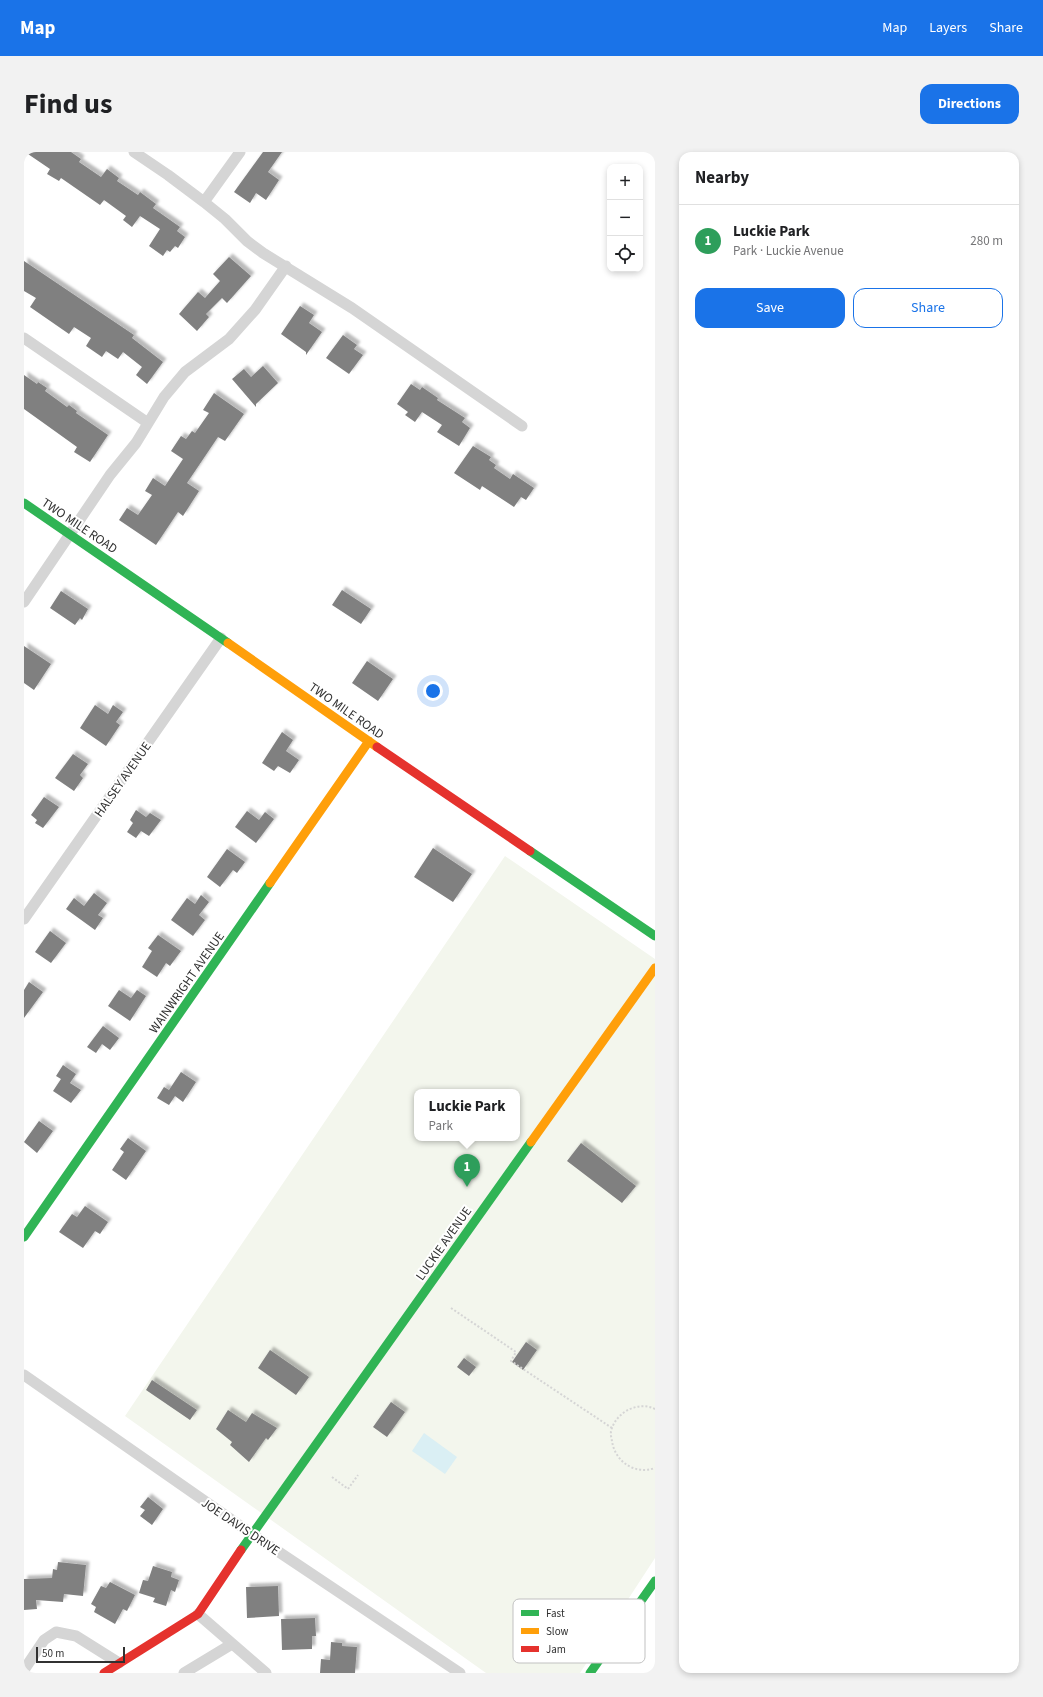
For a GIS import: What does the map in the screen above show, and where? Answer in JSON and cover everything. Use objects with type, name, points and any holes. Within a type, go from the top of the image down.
[{"type":"street","points":[[134,152],[204,202],[225,219],[247,241],[263,253],[352,308],[522,426]]},
{"type":"street","points":[[204,202],[240,152]]},
{"type":"street","points":[[24,602],[148,423],[164,396],[185,372],[229,339],[255,310],[286,266]]},
{"type":"street","points":[[24,338],[148,423]]},
{"type":"street","name":"TWO MILE ROAD","points":[[24,504],[71,534],[369,742],[655,936]]},
{"type":"street","name":"HALSEY AVENUE","points":[[24,920],[221,638]]},
{"type":"street","name":"WAINWRIGHT AVENUE","points":[[24,1237],[369,742]]},
{"type":"street","name":"LUCKIE AVENUE","points":[[198,1614],[252,1534],[655,968]]},
{"type":"street","name":"JOE DAVIS DRIVE","points":[[24,1375],[252,1534],[460,1673]]},
{"type":"street","points":[[643,1599],[655,1582]]},
{"type":"street","points":[[104,1673],[198,1614],[266,1673]]},
{"type":"street","points":[[24,1670],[44,1640],[56,1632],[76,1636],[119,1663]]},
{"type":"street","points":[[184,1673],[232,1644]]},
{"type":"street","points":[[590,1673],[597,1663]]},
{"type":"path","points":[[451,1308],[516,1352],[511,1361],[612,1428]]},
{"type":"path","points":[[655,1409],[641,1406],[631,1408],[623,1413],[612,1428],[612,1445],[618,1457],[625,1464],[643,1471],[655,1468]]},
{"type":"path","points":[[332,1477],[348,1489],[358,1476]]},
{"type":"shaded area","points":[[505,856],[655,959],[655,1558],[628,1599],[513,1599],[513,1663],[587,1663],[580,1673],[486,1673],[125,1416]]},
{"type":"shaded area","points":[[424,1433],[457,1457],[445,1474],[412,1451]]},
{"type":"building","points":[[25,152],[71,152],[81,159],[79,162],[101,177],[107,169],[119,178],[117,181],[138,195],[140,192],[156,204],[153,208],[180,227],[177,231],[185,237],[178,248],[175,246],[170,252],[167,250],[163,256],[149,246],[160,229],[140,216],[132,227],[123,220],[126,216],[104,200],[100,205],[61,178],[59,181],[47,174],[50,169]]},
{"type":"building","points":[[263,152],[282,152],[268,172],[279,180],[266,200],[256,193],[250,203],[234,192]]},
{"type":"building","points":[[229,257],[251,276],[227,303],[222,298],[206,314],[209,317],[197,331],[179,314],[198,292],[205,298],[220,281],[213,274]]},
{"type":"building","points":[[24,261],[134,335],[132,338],[163,362],[147,384],[136,375],[142,367],[123,352],[118,359],[106,351],[102,357],[86,346],[91,338],[74,327],[69,334],[30,307],[36,298],[24,291]]},
{"type":"building","points":[[300,306],[314,315],[309,323],[322,332],[306,355],[306,352],[281,334]]},
{"type":"building","points":[[343,335],[357,345],[354,349],[363,355],[349,374],[326,358]]},
{"type":"building","points":[[263,366],[278,383],[256,404],[256,407],[232,379],[244,369],[251,377]]},
{"type":"building","points":[[24,375],[37,384],[38,382],[47,388],[45,391],[67,407],[69,405],[77,411],[76,413],[108,435],[90,462],[74,452],[77,447],[24,409]]},
{"type":"building","points":[[411,384],[420,390],[422,387],[438,398],[437,400],[465,418],[462,422],[470,428],[459,446],[437,432],[442,425],[422,412],[415,422],[405,415],[408,412],[397,404]]},
{"type":"building","points":[[214,393],[244,414],[225,441],[218,437],[187,483],[199,491],[183,516],[178,512],[156,545],[119,520],[127,508],[138,515],[152,495],[145,491],[153,478],[165,486],[183,459],[171,451],[181,436],[186,439],[192,431],[195,433],[209,413],[203,410]]},
{"type":"building","points":[[473,446],[491,457],[489,460],[496,465],[494,468],[510,479],[513,474],[534,488],[526,500],[521,497],[514,507],[482,486],[480,490],[454,473]]},
{"type":"building","points":[[342,590],[371,609],[361,624],[332,605]]},
{"type":"building","points":[[61,591],[88,609],[82,620],[80,618],[75,625],[50,608]]},
{"type":"building","points":[[24,646],[51,664],[34,690],[24,683]]},
{"type":"building","points":[[367,661],[393,679],[378,701],[352,683]]},
{"type":"building","points":[[95,705],[108,714],[113,705],[123,712],[116,722],[120,725],[106,746],[80,728]]},
{"type":"building","points":[[282,732],[293,740],[286,751],[299,760],[290,773],[278,766],[274,771],[262,763]]},
{"type":"building","points":[[73,754],[88,764],[80,775],[83,778],[74,791],[55,778]]},
{"type":"building","points":[[44,797],[59,807],[43,828],[35,823],[37,820],[31,815]]},
{"type":"building","points":[[136,810],[146,817],[150,813],[161,820],[149,836],[141,831],[136,838],[127,832],[133,823],[130,820]]},
{"type":"building","points":[[247,811],[259,820],[265,812],[274,819],[256,843],[235,827]]},
{"type":"building","points":[[433,848],[472,874],[453,902],[414,877]]},
{"type":"building","points":[[227,849],[245,862],[237,873],[233,870],[220,887],[207,877]]},
{"type":"building","points":[[94,893],[107,903],[98,915],[103,918],[95,930],[66,909],[74,898],[84,906]]},
{"type":"building","points":[[201,895],[209,902],[199,915],[205,920],[193,936],[171,920],[187,898],[195,904]]},
{"type":"building","points":[[50,931],[66,943],[51,963],[35,952]]},
{"type":"building","points":[[158,935],[181,951],[170,966],[166,963],[157,977],[142,967],[152,951],[148,948]]},
{"type":"building","points":[[29,982],[43,992],[24,1018],[24,990]]},
{"type":"building","points":[[119,990],[131,998],[137,990],[146,996],[130,1021],[108,1006]]},
{"type":"building","points":[[103,1026],[119,1038],[110,1050],[102,1044],[96,1053],[87,1047]]},
{"type":"building","points":[[63,1065],[76,1074],[70,1083],[81,1090],[71,1103],[53,1091],[61,1079],[56,1076]]},
{"type":"building","points":[[181,1072],[196,1082],[183,1102],[175,1096],[169,1105],[157,1098],[164,1087],[169,1090]]},
{"type":"building","points":[[39,1121],[53,1131],[37,1153],[24,1142]]},
{"type":"building","points":[[128,1138],[146,1151],[126,1180],[112,1170],[124,1152],[120,1149]]},
{"type":"building","points":[[581,1143],[636,1186],[622,1203],[567,1161]]},
{"type":"building","points":[[85,1206],[108,1222],[100,1234],[95,1231],[83,1248],[59,1232],[72,1214],[77,1217]]},
{"type":"building","points":[[526,1342],[537,1350],[523,1370],[512,1362]]},
{"type":"building","points":[[270,1350],[309,1377],[296,1395],[258,1368]]},
{"type":"building","points":[[464,1358],[476,1367],[469,1376],[457,1367]]},
{"type":"building","points":[[152,1380],[197,1410],[190,1420],[146,1390]]},
{"type":"building","points":[[391,1402],[405,1412],[387,1437],[373,1427]]},
{"type":"building","points":[[228,1410],[246,1422],[252,1413],[277,1428],[268,1440],[266,1438],[249,1462],[230,1445],[232,1442],[216,1429]]},
{"type":"building","points":[[148,1497],[163,1509],[152,1525],[140,1516],[145,1510],[140,1507]]},
{"type":"building","points":[[58,1562],[86,1565],[83,1596],[64,1594],[63,1602],[36,1600],[37,1609],[24,1610],[24,1579],[52,1578],[53,1569],[57,1570]]},
{"type":"building","points":[[153,1566],[172,1572],[171,1577],[179,1580],[175,1592],[171,1590],[166,1606],[153,1602],[155,1598],[139,1593],[143,1580],[148,1581]]},
{"type":"building","points":[[110,1582],[135,1595],[127,1611],[123,1609],[115,1624],[94,1612],[96,1607],[91,1604],[101,1586],[106,1588]]},
{"type":"building","points":[[278,1586],[279,1616],[247,1618],[246,1587]]},
{"type":"building","points":[[315,1618],[316,1636],[312,1636],[312,1649],[282,1650],[281,1619]]},
{"type":"building","points":[[331,1642],[342,1643],[342,1646],[357,1647],[355,1673],[320,1673],[321,1659],[330,1660]]},
{"type":"traffic: fast","points":[[24,503],[228,643]]},
{"type":"traffic: fast","points":[[530,851],[655,936]]},
{"type":"traffic: fast","points":[[24,1237],[270,883]]},
{"type":"traffic: fast","points":[[241,1550],[531,1142]]},
{"type":"traffic: fast","points":[[642,1599],[655,1581]]},
{"type":"traffic: fast","points":[[590,1673],[597,1663]]},
{"type":"traffic: slow","points":[[228,643],[377,747]]},
{"type":"traffic: slow","points":[[270,883],[369,741]]},
{"type":"traffic: slow","points":[[531,1142],[655,968]]},
{"type":"traffic: jam","points":[[377,747],[530,851]]},
{"type":"traffic: jam","points":[[104,1673],[198,1614],[241,1550]]},
{"type":"place","name":"Luckie Park","points":[[467,1187]]}]
